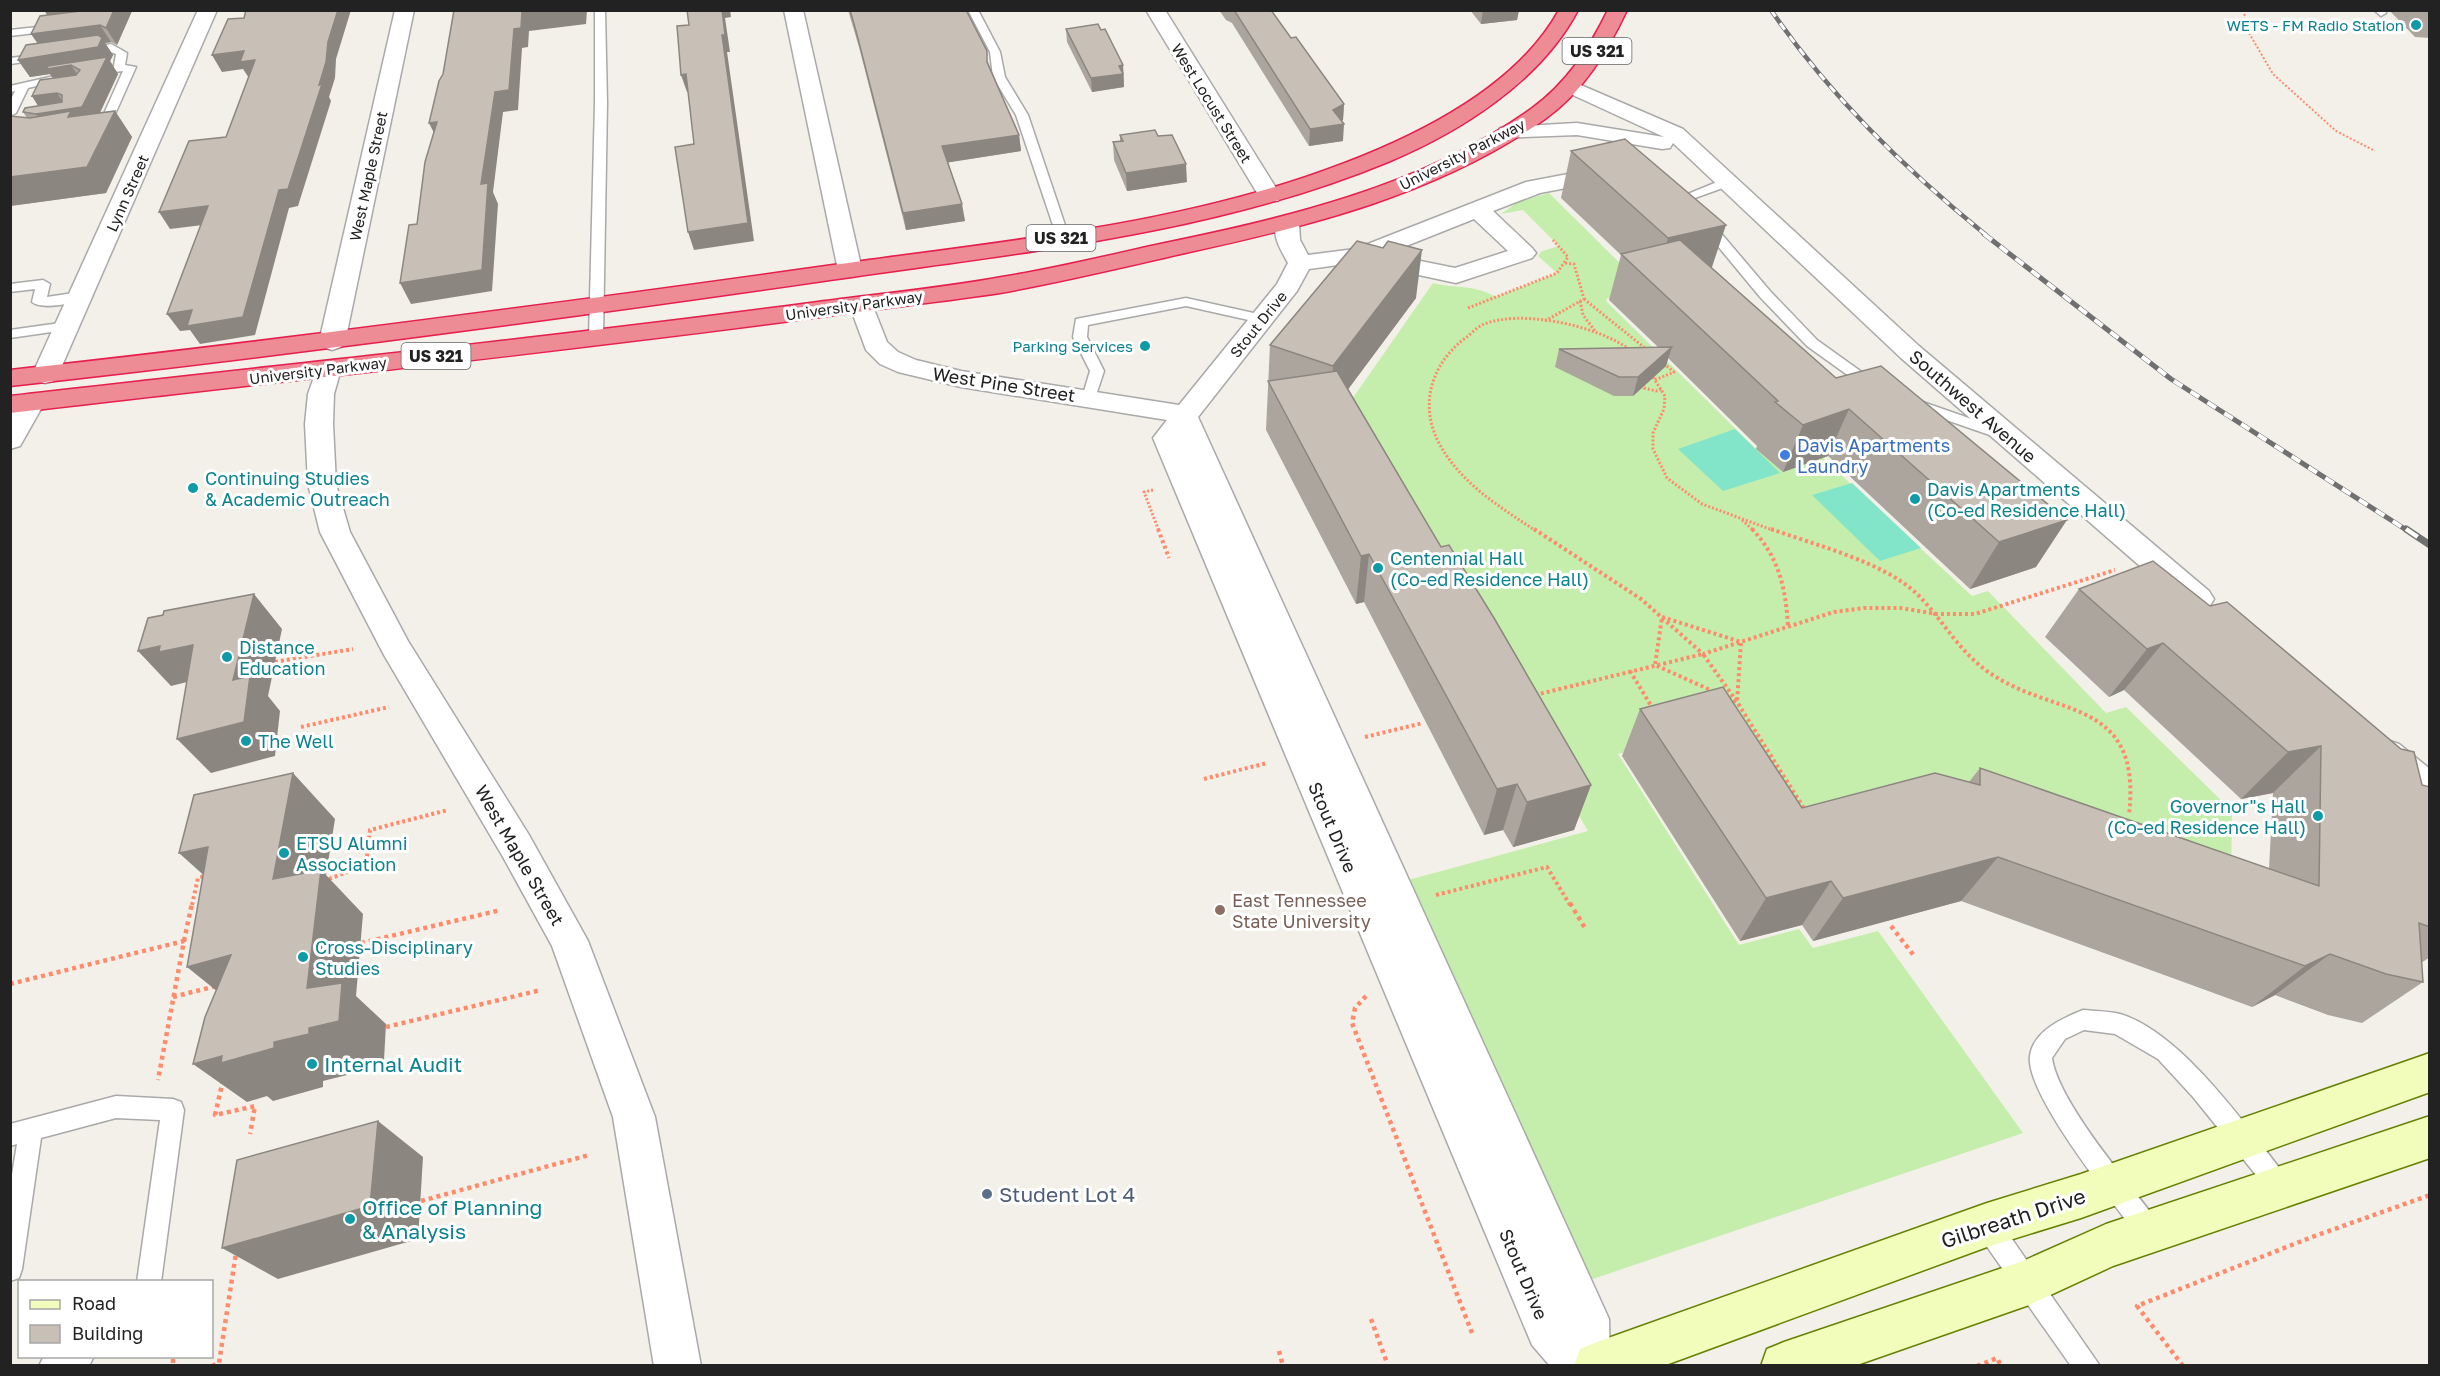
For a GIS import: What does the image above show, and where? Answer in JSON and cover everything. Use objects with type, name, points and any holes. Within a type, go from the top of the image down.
[{"type":"highway","name":"University Parkway","points":[[21,404],[330,356],[597,306],[1063,237],[1219,209],[1270,196],[1384,156],[1422,136],[1518,73],[1536,58],[1556,34],[1569,10]]},
{"type":"highway","name":"University Parkway","points":[[10,378],[596,338],[1015,282],[1287,223],[1361,202],[1414,181],[1508,133],[1538,114],[1552,82],[1594,57],[1618,10]]},
{"type":"highway","points":[[1518,73],[1552,82]]},
{"type":"highway","points":[[1270,196],[1287,223]]},
{"type":"highway","points":[[850,270],[861,304]]},
{"type":"street","name":"Lynn Street","points":[[45,375],[208,10]]},
{"type":"street","name":"West Maple Street","points":[[405,10],[321,394],[322,484],[335,532],[395,647],[516,846],[569,941],[634,1117],[678,1365]]},
{"type":"street","points":[[793,10],[850,270]]},
{"type":"street","name":"West Locust Street","points":[[1155,10],[1270,196]]},
{"type":"street","name":"Southwest Avenue","points":[[1552,82],[1675,134],[1910,352],[2217,614]]},
{"type":"street","points":[[1508,133],[1558,129],[1595,130],[1693,150]]},
{"type":"street","points":[[1287,223],[1288,240],[1300,263],[1359,256],[1534,187],[1596,173],[1627,173]]},
{"type":"street","points":[[1664,186],[1684,198]]},
{"type":"street","points":[[1359,256],[1456,276],[1524,253],[1479,210]]},
{"type":"street","name":"Stout Drive","points":[[1300,263],[1288,286],[1167,438],[1243,583],[1403,908],[1548,1329],[1585,1365]]},
{"type":"street","name":"West Pine Street","points":[[861,304],[876,345],[889,358],[907,366],[961,379],[1184,414]]},
{"type":"street","points":[[10,440],[21,404]]},
{"type":"street","points":[[2361,733],[2430,789]]},
{"type":"street","name":"Gilbreath Drive","points":[[1597,1365],[1987,1225],[2430,1072]]},
{"type":"street","points":[[1784,1365],[2029,1282],[2106,1246],[2430,1137]]},
{"type":"lane","points":[[596,338],[600,10]]},
{"type":"lane","points":[[973,10],[994,52],[999,77],[1022,115],[1063,237]]},
{"type":"lane","points":[[10,61],[33,44],[63,27]]},
{"type":"lane","points":[[10,33],[62,54],[111,47],[122,53],[118,69]]},
{"type":"lane","points":[[10,77],[33,44]]},
{"type":"lane","points":[[10,113],[17,91],[35,81],[131,67],[119,83],[106,111],[102,130],[80,133]]},
{"type":"lane","points":[[17,91],[51,93]]},
{"type":"lane","points":[[1727,182],[1684,198],[1765,294],[1812,343],[1866,383],[1886,392]]},
{"type":"lane","points":[[10,288],[43,284],[39,302],[80,296]]},
{"type":"lane","points":[[1089,398],[1097,371],[1080,337],[1081,322],[1186,302],[1262,319]]},
{"type":"lane","points":[[10,334],[68,327]]},
{"type":"lane","points":[[1906,400],[1946,417],[2008,436]]},
{"type":"lane","points":[[2150,1232],[2063,1113],[2043,1073],[2041,1056],[2057,1032],[2082,1020],[2118,1024],[2166,1052],[2281,1188]]},
{"type":"lane","points":[[10,1269],[21,1132],[116,1107],[152,1108],[173,1110],[149,1280]]},
{"type":"lane","points":[[1987,1225],[2087,1365]]},
{"type":"lane","points":[[52,1365],[75,1358]]},
{"type":"path","points":[[2244,10],[2246,28],[2273,74],[2336,131],[2375,151]]},
{"type":"path","points":[[1563,263],[1574,264],[1583,315],[1596,332]]},
{"type":"path","points":[[1544,322],[1582,300]]},
{"type":"path","points":[[1582,300],[1647,350]]},
{"type":"path","points":[[1634,354],[1627,346],[1596,332],[1544,322],[1497,322],[1481,326],[1449,351],[1439,363],[1428,390],[1430,416],[1438,442],[1465,479],[1490,499],[1681,630],[1703,654],[1737,702],[1811,818]]},
{"type":"path","points":[[1655,380],[1674,372],[1656,357]]},
{"type":"path","points":[[1646,369],[1665,396],[1664,409],[1653,434],[1653,449],[1657,462],[1667,478],[1702,504],[1887,573],[1908,584],[1937,614],[1962,649],[1984,669],[2011,685],[2092,715],[2112,734],[2124,754],[2132,782],[2129,815]]},
{"type":"path","points":[[1646,377],[1652,375]]},
{"type":"path","points":[[1642,379],[1644,388],[1656,391],[1662,389]]},
{"type":"path","points":[[1739,518],[1752,529],[1784,575],[1788,593],[1788,627]]},
{"type":"path","points":[[1531,696],[1703,654],[1834,612],[1864,608],[1900,608],[1937,614],[1975,614],[2119,569]]},
{"type":"path","points":[[1662,617],[1741,642]]},
{"type":"path","points":[[1655,665],[1662,617]]},
{"type":"path","points":[[1737,702],[1741,642]]},
{"type":"path","points":[[275,662],[353,649]]},
{"type":"path","points":[[1655,665],[1737,702]]},
{"type":"path","points":[[1630,671],[1656,714]]},
{"type":"path","points":[[1711,698],[1715,694]]},
{"type":"path","points":[[301,727],[389,706]]},
{"type":"path","points":[[1360,738],[1423,723]]},
{"type":"path","points":[[1204,779],[1278,760]]},
{"type":"path","points":[[329,879],[366,865],[370,830],[448,810]]},
{"type":"path","points":[[1403,908],[1547,867],[1585,928]]},
{"type":"path","points":[[152,1108],[198,878],[216,874]]},
{"type":"path","points":[[361,943],[501,910]]},
{"type":"path","points":[[1892,926],[1915,957]]},
{"type":"path","points":[[10,984],[184,941]]},
{"type":"path","points":[[173,998],[228,983]]},
{"type":"path","points":[[386,1027],[541,990]]},
{"type":"path","points":[[1375,993],[1359,1001],[1352,1016],[1352,1023],[1472,1333]]},
{"type":"path","points":[[224,1075],[215,1116],[255,1106],[250,1134]]},
{"type":"path","points":[[421,1200],[589,1155]]},
{"type":"path","points":[[2183,1365],[2137,1306],[2312,1237],[2430,1195]]},
{"type":"path","points":[[212,1365],[219,1363],[237,1243]]},
{"type":"path","points":[[1371,1319],[1387,1363]]},
{"type":"path","points":[[1279,1351],[1283,1365]]},
{"type":"path","points":[[1977,1365],[1997,1358],[2001,1365]]},
{"type":"green space","points":[[1549,193],[1645,288],[1606,299],[1607,302],[1755,448],[1797,434],[1972,596],[1988,591],[2106,713],[2126,707],[2232,811],[2231,883],[1777,847],[1704,731],[1618,754],[1739,945],[1799,929],[1813,948],[1878,931],[2023,1133],[1584,1282],[1401,882],[1588,831],[1341,415],[1433,283],[1473,288],[1496,297],[1557,273],[1538,256],[1542,251],[1559,246],[1523,210],[1501,214],[1518,202]]},
{"type":"green space","points":[[1735,429],[1780,473],[1723,491],[1678,449]]},
{"type":"green space","points":[[1852,483],[1921,548],[1880,561],[1812,495]]},
{"type":"building","points":[[89,10],[114,10],[106,28],[100,25],[31,34],[40,16]]},
{"type":"building","points":[[246,10],[338,10],[328,42],[326,62],[319,85],[322,84],[288,189],[279,190],[243,317],[187,326],[192,310],[167,314],[208,206],[159,212],[189,141],[226,137],[255,60],[240,62],[244,51],[212,55],[228,19],[244,18]]},
{"type":"building","points":[[454,10],[531,10],[522,12],[521,28],[514,29],[509,90],[495,92],[481,184],[488,183],[482,270],[400,283],[409,225],[417,224],[425,162],[437,122],[429,123],[439,81],[443,74]]},
{"type":"building","points":[[687,10],[722,10],[725,35],[722,35],[748,223],[688,232],[675,147],[694,144],[686,74],[681,75],[677,26],[689,25]]},
{"type":"building","points":[[850,10],[966,10],[987,51],[987,62],[1019,135],[942,146],[962,204],[903,213]]},
{"type":"building","points":[[1234,10],[1271,10],[1291,38],[1296,37],[1344,104],[1333,110],[1344,124],[1310,129]]},
{"type":"building","points":[[1098,24],[1101,30],[1105,29],[1123,65],[1119,66],[1123,74],[1091,78],[1066,29]]},
{"type":"building","points":[[98,35],[102,38],[98,47],[18,60],[26,45]]},
{"type":"building","points":[[107,57],[82,107],[36,114],[23,112],[25,108],[62,102],[62,95],[57,93],[32,96],[40,80],[76,75],[80,70],[71,65],[47,69],[48,66]]},
{"type":"building","points":[[71,111],[68,117],[115,111],[87,167],[10,177],[10,116],[30,118]]},
{"type":"building","points":[[1155,130],[1158,136],[1172,135],[1186,164],[1126,173],[1113,142],[1123,141],[1120,135]]},
{"type":"building","points":[[1625,139],[1726,225],[1668,238],[1571,151]]},
{"type":"building","points":[[1680,240],[1836,378],[1881,366],[2067,520],[1999,542],[1849,409],[1803,425],[1775,402],[1778,401],[1621,254]]},
{"type":"building","points":[[1357,241],[1383,248],[1388,241],[1422,250],[1333,366],[1270,345]]},
{"type":"building","points":[[1672,347],[1638,377],[1619,377],[1559,349]]},
{"type":"building","points":[[1337,371],[1441,547],[1449,545],[1494,618],[1591,785],[1527,802],[1517,784],[1497,789],[1369,554],[1361,556],[1268,381]]},
{"type":"building","points":[[2153,561],[2210,606],[2227,602],[2401,749],[2414,752],[2422,785],[2430,787],[2430,927],[2419,923],[2423,982],[2386,974],[2330,954],[2305,966],[1998,857],[1843,898],[1831,881],[1766,898],[1640,709],[1723,687],[1802,808],[1935,773],[1980,785],[1980,768],[2319,886],[2321,746],[2288,752],[2163,643],[2147,649],[2079,589]]},
{"type":"building","points":[[254,594],[233,680],[250,676],[244,722],[177,739],[193,645],[159,652],[160,646],[138,651],[148,618],[163,615],[164,611]]},
{"type":"building","points":[[293,773],[273,879],[321,870],[307,988],[342,983],[339,1021],[309,1028],[309,1034],[274,1042],[274,1048],[221,1063],[222,1056],[193,1064],[205,1017],[231,955],[187,967],[208,847],[179,853],[194,795]]},
{"type":"building","points":[[378,1121],[370,1206],[222,1248],[237,1160]]},
{"type":"railway","points":[[1771,10],[1818,72],[1870,130],[1898,158],[1986,235]]},
{"type":"railway","points":[[1984,234],[2171,379],[2408,531]]},
{"type":"railway","points":[[2406,529],[2430,545]]},
{"type":"place","name":"WETS - FM Radio Station","points":[[2416,25]]},
{"type":"place","name":"Parking Services","points":[[1145,346]]},
{"type":"place","name":"Davis Apartments Laundry","points":[[1785,455]]},
{"type":"place","name":"Continuing Studies & Academic Outreach","points":[[193,488]]},
{"type":"place","name":"Davis Apartments (Co-ed Residence Hall)","points":[[1915,499]]},
{"type":"place","name":"Centennial Hall (Co-ed Residence Hall)","points":[[1378,568]]},
{"type":"place","name":"Distance Education","points":[[227,657]]},
{"type":"place","name":"The Well","points":[[246,741]]},
{"type":"place","name":"Governor\"s Hall (Co-ed Residence Hall)","points":[[2318,816]]},
{"type":"place","name":"ETSU Alumni Association","points":[[284,853]]},
{"type":"place","name":"East Tennessee State University","points":[[1220,910]]},
{"type":"place","name":"Cross-Disciplinary Studies","points":[[303,957]]},
{"type":"place","name":"Internal Audit","points":[[312,1064]]},
{"type":"place","name":"Student Lot 4","points":[[987,1194]]},
{"type":"place","name":"Office of Planning & Analysis","points":[[350,1219]]}]
